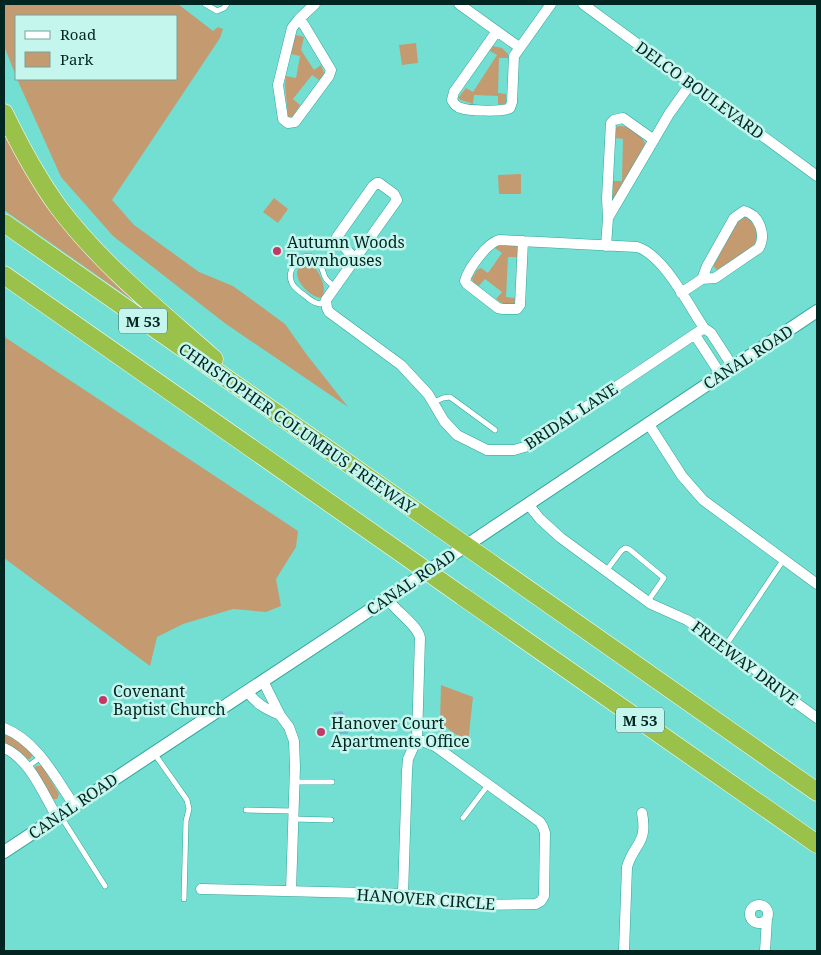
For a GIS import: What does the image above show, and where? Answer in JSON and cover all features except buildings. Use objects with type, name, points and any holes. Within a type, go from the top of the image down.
[{"type":"highway","points":[[4,113],[49,194],[96,252],[282,418]]},
{"type":"highway","name":"CHRISTOPHER COLUMBUS FREEWAY","points":[[4,224],[817,792]]},
{"type":"highway","name":"M 53","points":[[4,275],[817,844]]},
{"type":"highway","points":[[4,290],[228,430]]},
{"type":"street","points":[[299,19],[331,70],[329,76],[294,122],[288,124],[283,119],[278,85],[292,28],[299,19],[315,4]]},
{"type":"street","points":[[459,4],[519,48]]},
{"type":"street","points":[[497,31],[454,92],[452,100],[457,106],[464,109],[483,110],[510,108],[512,102],[512,60],[551,4]]},
{"type":"street","name":"DELCO BOULEVARD","points":[[582,4],[817,176]]},
{"type":"street","points":[[608,218],[669,114],[691,83]]},
{"type":"street","points":[[606,246],[610,127],[614,120],[623,118],[654,140]]},
{"type":"street","points":[[329,312],[326,308],[326,300],[397,200],[394,194],[380,183],[373,186],[337,237],[355,259]]},
{"type":"street","points":[[680,293],[702,279],[715,278],[759,248],[761,241],[760,225],[753,215],[744,211],[734,218],[707,266],[702,279]]},
{"type":"street","points":[[524,241],[520,305],[517,309],[498,308],[467,284],[465,281],[468,274],[490,244],[499,240],[524,241],[606,246],[637,247],[649,252],[660,262],[704,328],[711,334],[733,367]]},
{"type":"street","name":"CANAL ROAD","points":[[4,852],[817,311]]},
{"type":"street","name":"BRIDAL LANE","points":[[329,312],[401,365],[434,402],[450,429],[471,443],[487,450],[506,451],[528,446],[704,328]]},
{"type":"street","points":[[695,335],[721,375]]},
{"type":"street","points":[[648,423],[692,490],[817,584]]},
{"type":"street","name":"FREEWAY DRIVE","points":[[528,504],[561,538],[648,602],[687,620],[726,646],[788,697],[817,718]]},
{"type":"street","points":[[387,598],[419,633],[418,739],[408,759],[406,771],[403,894]]},
{"type":"street","points":[[262,681],[280,715],[289,727],[294,741],[291,892]]},
{"type":"street","points":[[247,691],[263,708],[280,715]]},
{"type":"street","points":[[4,728],[24,740],[41,757],[74,805]]},
{"type":"street","name":"HANOVER CIRCLE","points":[[201,889],[403,894],[472,905],[536,904],[541,901],[544,896],[545,833],[540,822],[435,746],[418,739]]},
{"type":"street","points":[[4,748],[16,756],[26,767],[58,816]]},
{"type":"street","points":[[624,951],[627,867],[642,838],[644,827],[642,813]]},
{"type":"street","points":[[765,951],[768,912],[765,908],[757,906],[752,909],[750,915],[755,922],[766,929]]},
{"type":"street","points":[[755,922],[763,922],[767,918]]},
{"type":"lane","points":[[205,4],[216,11],[227,4]]},
{"type":"lane","points":[[607,198],[612,204],[618,201]]},
{"type":"lane","points":[[329,312],[313,302],[292,283],[291,270],[296,262],[309,256],[314,257],[321,265],[327,280],[335,287]]},
{"type":"lane","points":[[313,302],[320,304],[326,300]]},
{"type":"lane","points":[[434,402],[450,397],[495,430]]},
{"type":"lane","points":[[606,571],[621,550],[628,549],[664,578],[648,602]]},
{"type":"lane","points":[[726,646],[784,559]]},
{"type":"lane","points":[[154,752],[188,804],[184,898]]},
{"type":"lane","points":[[26,767],[41,757]]},
{"type":"lane","points":[[294,782],[332,782]]},
{"type":"lane","points":[[463,818],[488,785]]},
{"type":"lane","points":[[246,810],[331,820]]},
{"type":"lane","points":[[58,816],[105,886]]},
{"type":"green space","points":[[4,4],[178,4],[213,31],[218,27],[223,29],[220,38],[112,200],[134,225],[199,272],[233,286],[285,324],[348,407],[226,324],[113,236],[61,177],[17,80],[178,80],[178,15],[15,15],[15,74],[4,46]]},
{"type":"green space","points":[[296,35],[304,37],[301,50],[314,70],[321,65],[324,73],[319,80],[312,75],[293,99],[300,105],[291,119],[288,117],[285,85],[286,76],[296,78],[300,56],[291,54]]},
{"type":"green space","points":[[416,43],[418,63],[402,65],[399,45]]},
{"type":"green space","points":[[493,46],[502,48],[508,54],[508,58],[499,58],[498,93],[506,94],[506,103],[504,105],[498,104],[498,96],[474,95],[473,104],[461,100],[458,98],[466,88],[473,92],[497,55],[490,51]]},
{"type":"green space","points":[[4,126],[134,297],[132,300],[4,210]]},
{"type":"green space","points":[[618,126],[634,131],[644,140],[645,144],[614,198],[612,197],[613,181],[622,181],[623,139],[615,138],[615,129]]},
{"type":"green space","points":[[521,174],[521,194],[499,194],[498,175]]},
{"type":"green space","points":[[274,198],[288,209],[278,223],[263,212]]},
{"type":"green space","points":[[748,217],[753,224],[757,235],[753,247],[717,270],[714,265],[737,223]]},
{"type":"green space","points":[[497,245],[519,246],[518,257],[508,257],[506,297],[515,298],[514,305],[503,304],[496,299],[502,292],[485,279],[479,286],[473,282],[472,278],[477,270],[481,268],[488,273],[502,253],[495,248]]},
{"type":"green space","points":[[310,263],[322,279],[324,294],[322,298],[310,294],[297,276],[298,270],[302,266]]},
{"type":"green space","points":[[4,332],[6,338],[298,531],[296,547],[276,579],[281,606],[266,612],[233,609],[183,624],[157,637],[150,666],[4,558]]},
{"type":"green space","points":[[441,685],[473,697],[468,743],[440,723]]},
{"type":"green space","points":[[4,733],[15,739],[33,754],[30,759],[25,759],[14,748],[4,742]]},
{"type":"green space","points":[[36,766],[42,766],[59,794],[57,799],[52,799],[34,771]]},
{"type":"water","points":[[342,711],[347,718],[348,734],[340,734],[332,721],[334,712]]},
{"type":"place","name":"Autumn Woods Townhouses","points":[[277,251]]},
{"type":"place","name":"Covenant Baptist Church","points":[[103,700]]},
{"type":"place","name":"Hanover Court Apartments Office","points":[[321,732]]}]
